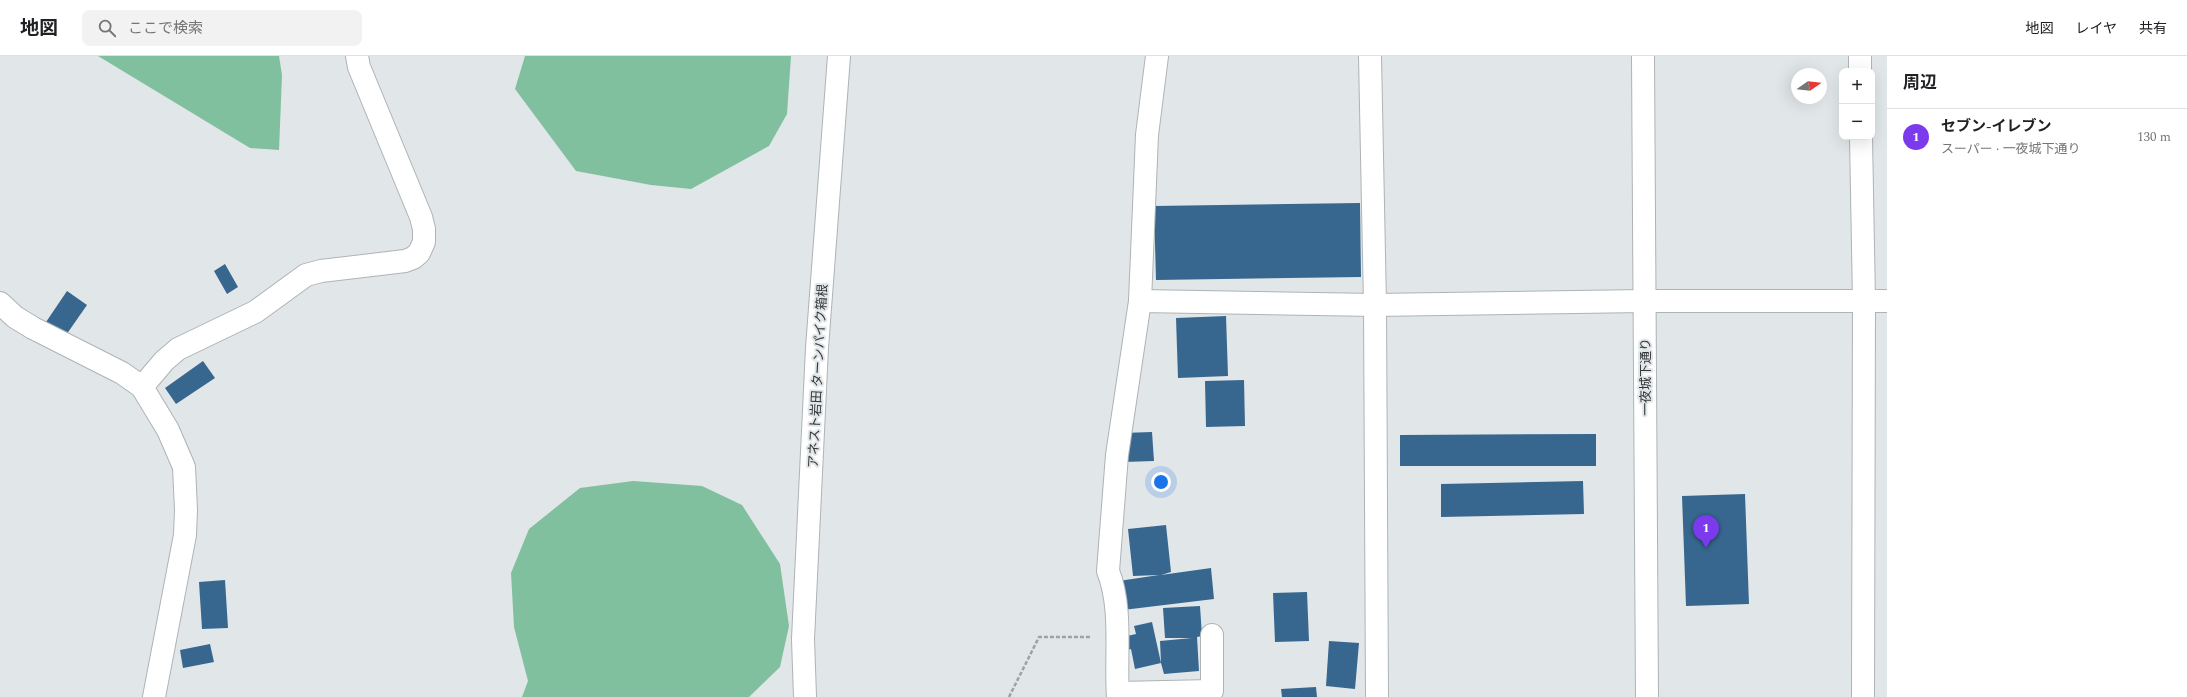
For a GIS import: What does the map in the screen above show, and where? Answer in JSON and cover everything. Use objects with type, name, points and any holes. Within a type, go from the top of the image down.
[{"type":"street","points":[[142,387],[164,361],[178,349],[255,312],[306,275],[321,271],[405,261],[419,253],[424,242],[424,229],[421,217],[359,67],[358,56]]},
{"type":"street","name":"アネスト岩田 ターンパイク箱根","points":[[805,697],[803,639],[817,348],[838,56]]},
{"type":"street","points":[[1157,56],[1147,135],[1140,301],[1117,455],[1109,563],[1118,638],[1118,695],[1212,691],[1212,635]]},
{"type":"street","points":[[1370,56],[1375,305],[1377,697]]},
{"type":"street","name":"一夜城下通り","points":[[1643,56],[1647,697]]},
{"type":"street","points":[[1860,56],[1860,68]]},
{"type":"street","points":[[1862,140],[1864,301],[1863,697]]},
{"type":"street","points":[[1140,301],[1375,305],[1644,301],[1887,301]]},
{"type":"street","points":[[0,303],[15,317],[33,328],[122,373],[142,387],[168,430],[177,449],[184,467],[186,510],[185,535],[154,697]]},
{"type":"path","points":[[1009,697],[1039,637],[1118,638]]},
{"type":"green space","points":[[98,56],[279,56],[282,75],[279,150],[250,148]]},
{"type":"green space","points":[[525,56],[791,56],[787,114],[769,146],[691,189],[651,185],[576,171],[515,89]]},
{"type":"green space","points":[[633,481],[702,486],[742,505],[780,564],[789,626],[780,667],[749,697],[522,697],[528,681],[514,627],[511,573],[529,529],[580,488]]},
{"type":"building","points":[[1360,203],[1361,277],[1156,280],[1154,206]]},
{"type":"building","points":[[225,264],[238,287],[227,294],[214,271]]},
{"type":"building","points":[[67,291],[87,305],[64,338],[44,325]]},
{"type":"building","points":[[1226,316],[1228,376],[1178,378],[1176,318]]},
{"type":"building","points":[[203,361],[215,378],[176,404],[165,388]]},
{"type":"building","points":[[1244,380],[1245,426],[1206,427],[1205,381]]},
{"type":"building","points":[[1152,432],[1154,461],[1124,462],[1122,433]]},
{"type":"building","points":[[1596,434],[1596,466],[1400,466],[1400,435]]},
{"type":"building","points":[[1583,481],[1584,514],[1441,517],[1441,484]]},
{"type":"building","points":[[1745,494],[1749,604],[1686,606],[1682,496]]},
{"type":"building","points":[[1166,525],[1171,572],[1161,575],[1211,568],[1214,599],[1123,610],[1112,582],[1159,575],[1133,576],[1128,529]]},
{"type":"building","points":[[225,580],[228,628],[202,629],[199,582]]},
{"type":"building","points":[[1307,592],[1309,641],[1275,642],[1273,593]]},
{"type":"building","points":[[1200,606],[1202,636],[1197,637],[1199,671],[1164,674],[1161,663],[1160,641],[1192,638],[1165,638],[1163,608]]},
{"type":"building","points":[[1152,622],[1161,663],[1135,669],[1131,649],[1121,652],[1118,638],[1136,634],[1134,626]]},
{"type":"building","points":[[1329,641],[1359,643],[1355,689],[1326,686]]},
{"type":"building","points":[[210,644],[214,662],[183,668],[180,650]]},
{"type":"building","points":[[1316,687],[1317,697],[1282,697],[1281,689]]},
{"type":"place","name":"セブン-イレブン","points":[[1706,548]]}]
